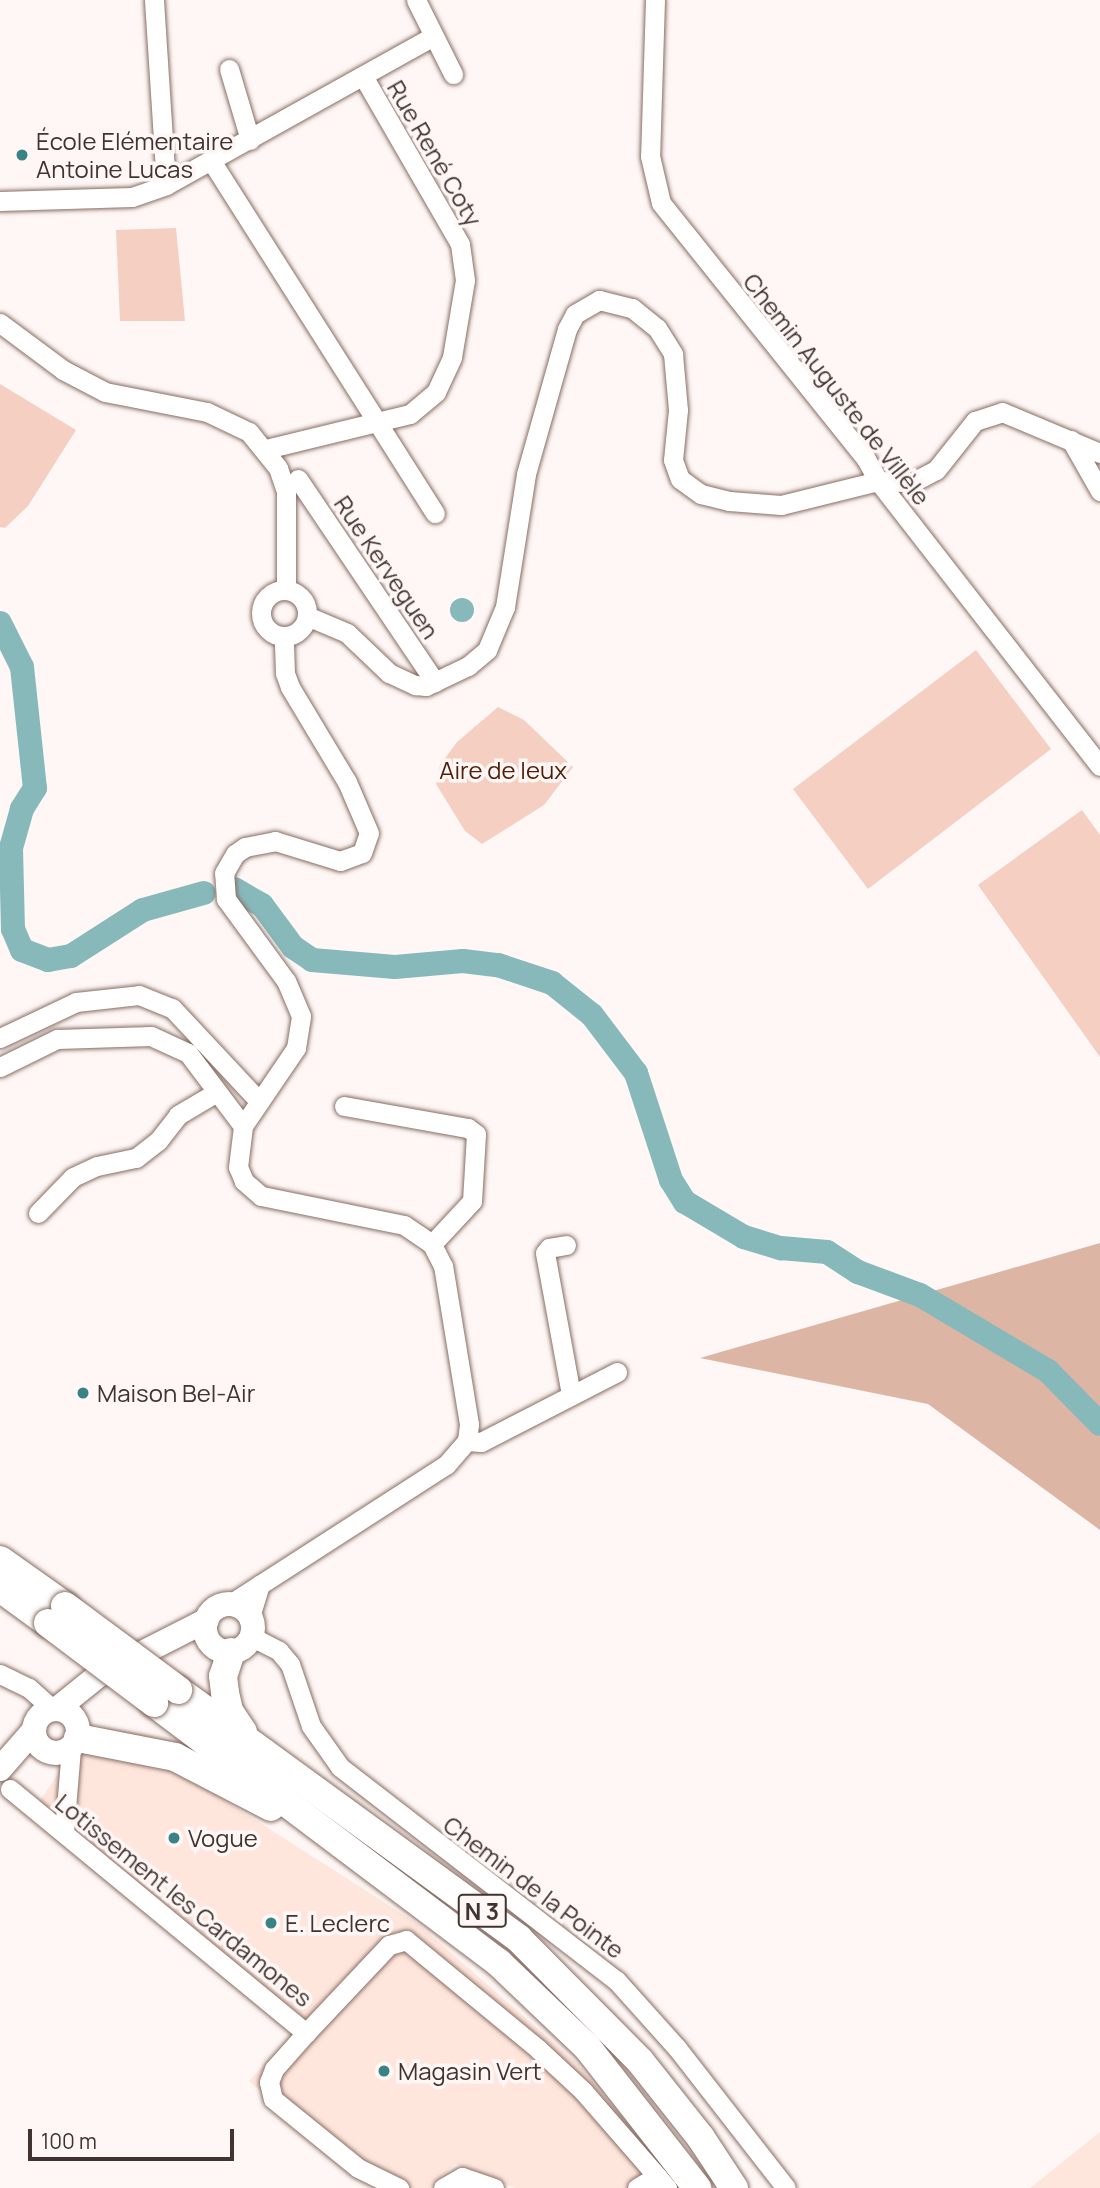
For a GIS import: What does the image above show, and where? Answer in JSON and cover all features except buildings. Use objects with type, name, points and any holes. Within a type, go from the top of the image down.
[{"type":"highway","name":"N 3","points":[[0,1560],[56,1615],[166,1696],[344,1846],[499,1963],[553,2014],[616,2081],[697,2188]]},
{"type":"highway","name":"N 3","points":[[0,1588],[56,1615]]},
{"type":"highway","points":[[230,1628],[223,1676],[225,1693],[229,1711],[244,1733],[363,1822]]},
{"type":"highway","name":"N 3","points":[[166,1696],[363,1822],[519,1939],[575,1992],[639,2061],[701,2138],[734,2188]]},
{"type":"highway","points":[[53,1727],[175,1757],[344,1846]]},
{"type":"main road","points":[[5,1774],[53,1727],[99,1675],[230,1628]]},
{"type":"street","points":[[155,0],[166,185]]},
{"type":"street","points":[[416,0],[432,37],[453,74]]},
{"type":"street","name":"Chemin Auguste de Villèle","points":[[656,0],[650,156],[654,190],[672,219],[866,459],[878,481],[1100,766]]},
{"type":"street","points":[[0,201],[132,197],[166,185],[212,162],[432,37]]},
{"type":"street","points":[[229,69],[250,140]]},
{"type":"street","name":"Rue René Coty","points":[[266,449],[410,414],[436,392],[452,357],[465,280],[460,244],[363,76]]},
{"type":"street","points":[[212,162],[435,513]]},
{"type":"street","points":[[307,616],[297,632],[284,636],[271,632],[261,614],[271,594],[286,590],[300,596],[307,616],[346,633],[403,682],[426,686],[468,666],[488,650],[497,634],[526,474],[543,409],[567,328],[589,302],[609,301],[632,308],[657,328],[673,354],[678,410],[673,460],[680,479],[691,489],[729,501],[781,505],[878,481],[913,482],[925,477],[946,460],[975,421],[988,414],[1018,416],[1100,453]]},
{"type":"street","points":[[0,323],[84,383],[132,400],[228,418],[266,449],[278,468],[289,514],[286,590]]},
{"type":"street","points":[[1072,440],[1100,491]]},
{"type":"street","name":"Rue Kerveguen","points":[[298,479],[435,682]]},
{"type":"street","points":[[230,1628],[261,1584],[446,1465],[467,1441],[469,1424],[443,1266],[432,1244],[404,1225],[261,1196],[244,1181],[239,1167],[243,1126],[258,1100],[296,1048],[301,1016],[286,981],[226,899],[223,883],[229,862],[245,847],[275,841],[340,861],[362,853],[369,833],[347,782],[290,687],[285,673],[284,636]]},
{"type":"street","points":[[0,1038],[76,1002],[149,998],[180,1015],[258,1100]]},
{"type":"street","points":[[0,1067],[57,1039],[151,1036],[188,1053],[215,1093],[243,1126]]},
{"type":"street","points":[[38,1213],[83,1170],[136,1158],[158,1141],[178,1115],[215,1093]]},
{"type":"street","points":[[344,1106],[468,1128],[476,1134],[472,1201],[432,1244]]},
{"type":"street","points":[[566,1245],[549,1248],[545,1253],[571,1395]]},
{"type":"street","points":[[467,1441],[481,1442],[617,1372]]},
{"type":"street","name":"Chemin de la Pointe","points":[[230,1628],[279,1651],[290,1664],[311,1726],[340,1767],[617,1980],[677,2048],[786,2188]]},
{"type":"street","points":[[0,1674],[53,1727],[66,1774],[64,1832]]},
{"type":"street","name":"Lotissement les Cardamones","points":[[5,1774],[64,1832],[306,2033],[274,2069],[269,2082],[273,2099],[358,2168],[399,2188]]},
{"type":"street","points":[[306,2033],[389,1945],[406,1940],[538,2049],[583,2091],[662,2182],[638,2188]]},
{"type":"street","points":[[443,2188],[462,2177],[495,2188]]},
{"type":"shaded area","points":[[1100,1243],[1100,1530],[928,1404],[700,1358]]},
{"type":"shaded area","points":[[91,1726],[146,1734],[196,1752],[221,1798],[418,1924],[576,2062],[681,2188],[515,2188],[455,2164],[429,2188],[384,2188],[351,2170],[249,2081],[293,2033],[39,1802]]},
{"type":"shaded area","points":[[1100,2132],[1100,2188],[1030,2188]]},
{"type":"green space","points":[[176,228],[185,321],[120,321],[116,230]]},
{"type":"green space","points":[[0,384],[76,430],[28,506],[5,528],[0,527]]},
{"type":"green space","points":[[976,650],[1051,749],[868,889],[793,789]]},
{"type":"green space","name":"Aire de Ieux","points":[[498,707],[524,720],[573,767],[544,805],[482,844],[465,831],[436,784],[440,765],[457,742]]},
{"type":"green space","points":[[1082,810],[1100,835],[1100,1057],[978,885]]},
{"type":"water","points":[[462,598],[471,601],[474,610],[471,619],[462,622],[453,619],[450,610],[453,601]]},
{"type":"waterway","points":[[0,623],[22,667],[35,788],[22,809],[11,848],[13,929],[22,950],[48,960],[71,956],[143,910],[204,893]]},
{"type":"waterway","points":[[234,889],[262,905],[293,947],[312,960],[395,967],[463,961],[498,965],[552,983],[592,1015],[636,1073],[671,1180],[685,1202],[744,1237],[781,1248],[827,1252],[858,1272],[920,1295],[1048,1371],[1100,1424]]},
{"type":"place","name":"École Elémentaire Antoine Lucas","points":[[22,155]]},
{"type":"place","name":"Maison Bel-Air","points":[[83,1393]]},
{"type":"place","name":"Vogue","points":[[174,1838]]},
{"type":"place","name":"E. Leclerc","points":[[271,1923]]},
{"type":"place","name":"Magasin Vert","points":[[384,2071]]}]
